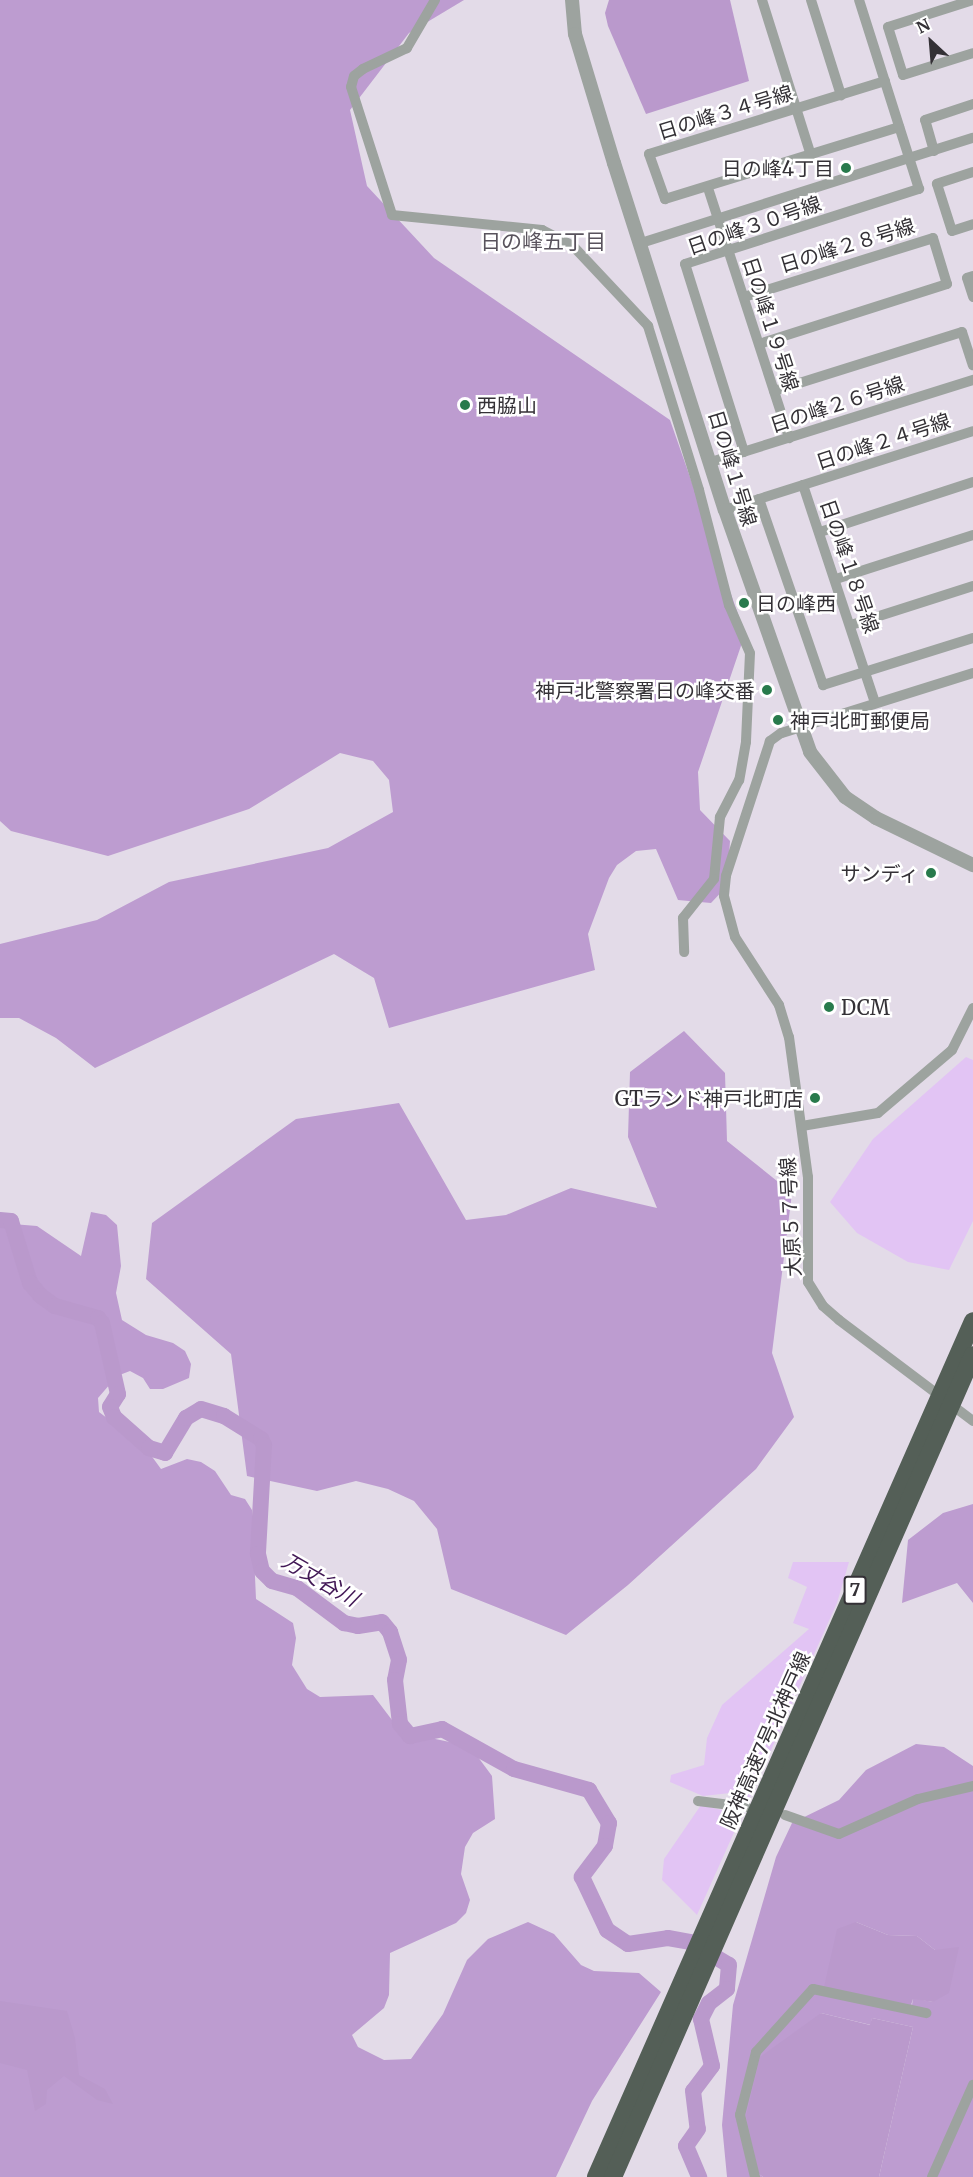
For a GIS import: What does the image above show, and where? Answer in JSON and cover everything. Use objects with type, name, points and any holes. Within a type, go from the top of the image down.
[{"type":"highway","name":"阪神高速7号北神戸線","points":[[613,2177],[973,1321]]},
{"type":"highway","name":"阪神高速7号北神戸線","points":[[596,2177],[744,1861],[973,1355]]},
{"type":"street","points":[[435,0],[407,48],[363,69],[354,76],[351,87],[392,216],[543,230],[581,254],[648,326],[699,490],[718,567],[750,653],[746,742],[739,780],[720,817],[719,847],[714,879],[682,918],[684,952]]},
{"type":"street","name":"日の峰１号線","points":[[572,0],[575,34],[711,462],[724,510],[810,752],[845,797],[876,818],[973,865]]},
{"type":"street","points":[[762,0],[811,155]]},
{"type":"street","points":[[811,0],[842,95]]},
{"type":"street","points":[[859,0],[909,159]]},
{"type":"street","points":[[973,0],[888,27],[903,75],[973,53]]},
{"type":"street","name":"日の峰３４号線","points":[[885,81],[649,154],[665,199],[708,188],[899,127]]},
{"type":"street","points":[[934,151],[925,120],[973,104]]},
{"type":"street","points":[[641,243],[973,138]]},
{"type":"street","name":"日の峰３０号線","points":[[744,452],[685,264],[919,189],[909,159]]},
{"type":"street","points":[[973,172],[937,184],[952,231],[973,224]]},
{"type":"street","name":"日の峰１９号線","points":[[708,188],[789,438]]},
{"type":"street","name":"日の峰２８号線","points":[[744,297],[933,238],[948,284],[759,344]]},
{"type":"street","points":[[973,276],[967,278],[973,297]]},
{"type":"street","name":"日の峰２６号線","points":[[774,391],[962,332],[973,365]]},
{"type":"street","name":"日の峰２６号線","points":[[711,462],[973,380]]},
{"type":"street","name":"日の峰２４号線","points":[[803,485],[973,431]]},
{"type":"street","points":[[820,532],[973,482]]},
{"type":"street","name":"日の峰１８号線","points":[[724,510],[803,485],[836,579],[875,703]]},
{"type":"street","points":[[759,499],[823,685],[973,638]]},
{"type":"street","points":[[836,579],[973,535]]},
{"type":"street","points":[[851,625],[973,586]]},
{"type":"street","name":"大原５７号線","points":[[973,673],[781,733],[763,753],[753,801],[726,876],[726,916],[735,937],[779,1005],[789,1037],[808,1177],[808,1282],[823,1306],[973,1421]]},
{"type":"street","points":[[719,847],[733,854]]},
{"type":"street","points":[[802,1126],[878,1113],[952,1050],[973,1008]]},
{"type":"street","points":[[785,1815],[839,1834],[918,1799],[973,1786]]},
{"type":"street","points":[[698,1802],[747,1807]]},
{"type":"street","points":[[755,2177],[740,2115],[756,2052],[813,1989],[926,2013]]},
{"type":"street","points":[[932,2177],[973,2085]]},
{"type":"shaded area","points":[[0,0],[464,0],[409,33],[350,110],[367,186],[434,258],[670,420],[745,634],[698,772],[700,810],[730,841],[727,886],[711,903],[678,900],[656,849],[636,851],[617,865],[609,878],[588,934],[595,970],[389,1028],[374,978],[334,954],[95,1068],[56,1038],[19,1018],[0,1018],[0,944],[97,920],[169,882],[328,848],[393,812],[389,780],[373,761],[340,753],[249,809],[108,856],[11,831],[0,821]]},
{"type":"shaded area","points":[[609,0],[730,0],[749,81],[646,114],[608,26],[605,13]]},
{"type":"shaded area","points":[[684,1031],[725,1073],[727,1141],[792,1193],[772,1353],[794,1417],[756,1469],[628,1585],[566,1635],[451,1589],[437,1529],[414,1501],[388,1489],[356,1481],[317,1491],[247,1476],[231,1354],[146,1279],[152,1223],[296,1119],[399,1103],[466,1220],[506,1215],[571,1188],[657,1208],[628,1137],[630,1072]]},
{"type":"shaded area","points":[[966,1057],[973,1060],[973,1221],[949,1270],[908,1262],[857,1233],[830,1202],[873,1139]]},
{"type":"shaded area","points":[[91,1212],[106,1215],[117,1225],[121,1266],[116,1293],[122,1320],[146,1335],[173,1343],[185,1351],[191,1364],[189,1378],[163,1389],[150,1389],[143,1378],[130,1371],[117,1376],[98,1398],[99,1412],[145,1447],[161,1469],[187,1459],[201,1462],[215,1471],[231,1495],[245,1499],[252,1510],[256,1599],[293,1623],[296,1638],[292,1665],[307,1689],[320,1697],[373,1695],[395,1724],[421,1736],[464,1745],[475,1753],[492,1776],[495,1819],[473,1833],[465,1847],[461,1874],[470,1900],[466,1913],[456,1923],[390,1953],[389,1995],[384,2008],[352,2035],[358,2047],[384,2060],[411,2059],[443,2014],[467,1960],[488,1939],[528,1922],[554,1934],[581,1965],[594,1971],[639,1973],[661,1992],[592,2101],[556,2177],[0,2177],[0,1223],[37,1226],[81,1256]]},
{"type":"shaded area","points":[[973,1504],[973,1603],[957,1583],[902,1603],[908,1540],[943,1513]]},
{"type":"shaded area","points":[[793,1562],[849,1562],[837,1603],[697,1915],[662,1880],[664,1859],[701,1805],[730,1812],[739,1792],[703,1796],[670,1782],[671,1775],[704,1765],[707,1738],[722,1705],[809,1629],[793,1623],[807,1587],[788,1578]]},
{"type":"shaded area","points":[[916,1744],[944,1747],[973,1766],[973,2177],[879,2177],[913,2027],[872,2018],[871,2025],[821,2013],[759,2174],[763,2177],[727,2177],[722,2125],[733,2005],[776,1857],[792,1823],[839,1800],[866,1770]],"holes":[[[856,1922],[888,1935],[917,1936],[935,1950],[944,1951],[933,2002],[913,1998],[912,2005]]]},
{"type":"shaded area","points":[[856,1922],[888,1935],[917,1936],[935,1950],[959,1947],[949,1993],[933,2002],[913,1999],[911,2005],[824,1987],[837,1929]]},
{"type":"shaded area","points":[[0,2001],[67,2011],[75,2038],[79,2075],[105,2089],[113,2104],[97,2100],[64,2076],[47,2090],[46,2104],[35,2111],[27,2070],[0,2063]]},
{"type":"shaded area","points":[[821,2013],[870,2025],[872,2018],[913,2027],[879,2177],[763,2177],[759,2174],[746,2116],[760,2057]]},
{"type":"waterway","name":"万丈谷川","points":[[0,1220],[11,1221],[30,1283],[41,1296],[55,1306],[98,1318],[102,1323],[118,1394],[110,1407],[114,1417],[149,1448],[165,1453],[186,1418],[201,1409],[224,1416],[261,1439],[264,1445],[258,1554],[262,1571],[272,1581],[297,1588],[344,1623],[358,1626],[382,1622],[390,1632],[399,1660],[395,1680],[400,1724],[410,1736],[442,1729],[514,1769],[589,1790],[609,1823],[605,1846],[582,1877],[607,1930],[628,1944],[668,1938],[690,1942],[729,1965],[727,1989],[709,2003],[701,2019],[712,2066],[693,2091],[698,2129],[686,2146],[699,2177]]},
{"type":"place","name":"日の峰4丁目","points":[[846,168]]},
{"type":"place","name":"西脇山","points":[[465,405]]},
{"type":"place","name":"日の峰西","points":[[744,603]]},
{"type":"place","name":"神戸北警察署日の峰交番","points":[[767,690]]},
{"type":"place","name":"神戸北町郵便局","points":[[778,720]]},
{"type":"place","name":"サンディ","points":[[931,873]]},
{"type":"place","name":"DCM","points":[[829,1007]]},
{"type":"place","name":"GTランド神戸北町店","points":[[815,1098]]},
{"type":"district","name":"日の峰五丁目","points":[[543,242]]}]
